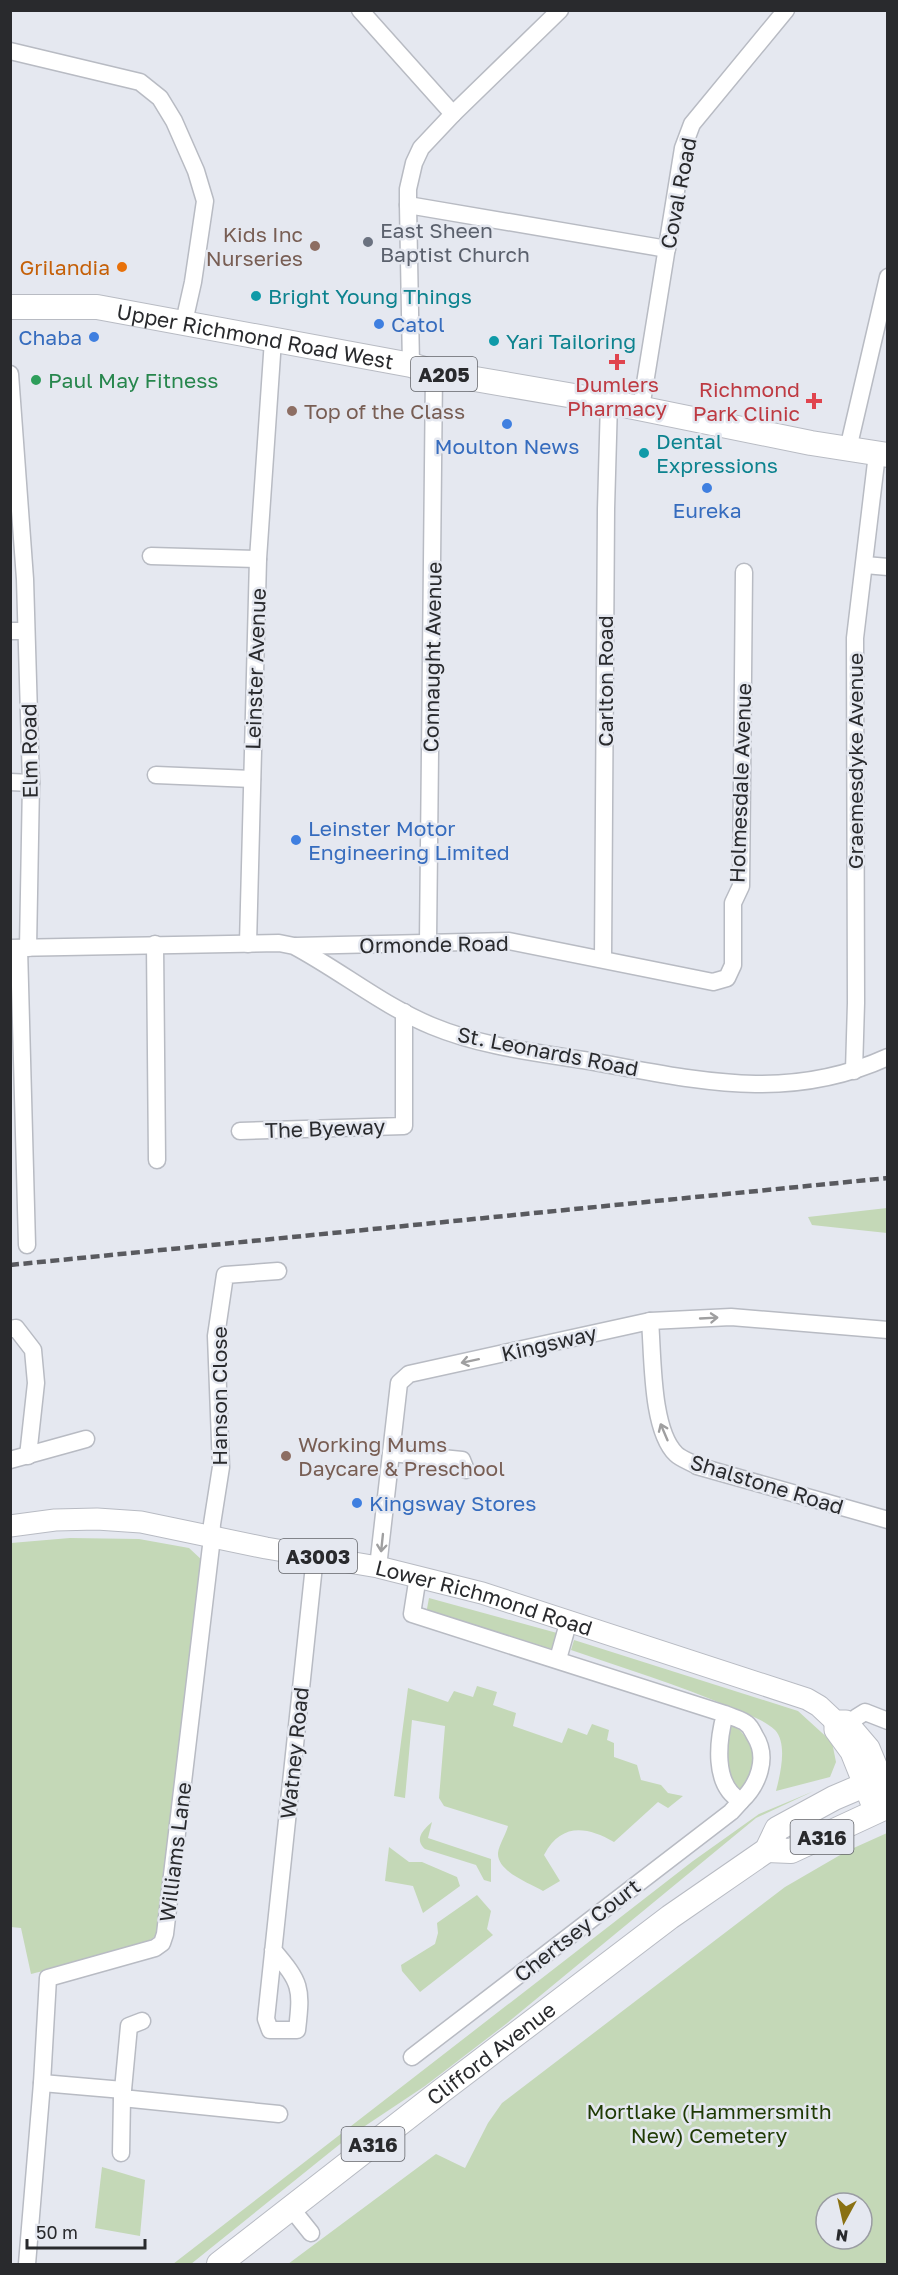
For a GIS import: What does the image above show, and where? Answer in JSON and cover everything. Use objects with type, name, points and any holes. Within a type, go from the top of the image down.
[{"type":"highway","name":"Upper Richmond Road West","points":[[10,307],[97,307],[882,454]]},
{"type":"highway","name":"Clifford Avenue","points":[[219,2265],[670,1917],[767,1851],[791,1851],[881,1791]]},
{"type":"main road","name":"Lower Richmond Road","points":[[10,1526],[55,1520],[97,1519],[141,1522],[266,1548],[378,1567],[482,1593],[807,1699],[819,1706],[869,1748],[881,1791]]},
{"type":"street","points":[[360,10],[453,114]]},
{"type":"street","name":"Connaught Avenue","points":[[428,942],[423,369],[408,189],[414,163],[422,148],[453,114],[560,10]]},
{"type":"street","name":"Coval Road","points":[[641,408],[683,148],[692,124],[786,10]]},
{"type":"street","points":[[10,51],[140,81],[160,98],[174,121],[192,161],[205,201],[195,270],[184,322]]},
{"type":"street","points":[[408,205],[667,249]]},
{"type":"street","points":[[848,449],[888,277]]},
{"type":"street","name":"Leinster Avenue","points":[[248,944],[258,559],[273,340]]},
{"type":"street","name":"Elm Road","points":[[10,374],[25,579],[18,631],[31,783],[19,948],[27,1245]]},
{"type":"street","name":"Carlton Road","points":[[603,959],[606,509],[609,402]]},
{"type":"street","name":"Graemesdyke Avenue","points":[[854,1071],[856,1003],[855,638],[882,454]]},
{"type":"street","name":"Leinster Avenue","points":[[151,556],[258,559]]},
{"type":"street","points":[[865,565],[888,567]]},
{"type":"street","name":"Holmesdale Avenue","points":[[713,982],[728,978],[733,965],[733,903],[741,886],[744,572]]},
{"type":"street","name":"Leinster Avenue","points":[[156,775],[252,779]]},
{"type":"street","points":[[10,782],[31,783]]},
{"type":"street","name":"Ormonde Road","points":[[294,946],[509,940],[713,982]]},
{"type":"street","name":"St. Leonards Road","points":[[19,948],[279,943],[294,946],[404,1012],[447,1032],[498,1046],[706,1081],[756,1086],[804,1082],[854,1071],[888,1057]]},
{"type":"street","points":[[155,944],[157,1160]]},
{"type":"street","name":"The Byeway","points":[[240,1131],[404,1126],[404,1012]]},
{"type":"street","name":"Hanson Close","points":[[211,1536],[221,1467],[216,1336],[225,1275],[278,1271]]},
{"type":"street","name":"Kingsway","points":[[378,1567],[399,1383],[409,1374],[650,1321],[731,1317],[888,1330]]},
{"type":"street","name":"Shalstone Road","points":[[650,1321],[658,1418],[664,1437],[677,1455],[697,1466],[888,1520]]},
{"type":"street","points":[[10,1329],[16,1328],[33,1350],[36,1383],[28,1456]]},
{"type":"street","points":[[10,1460],[86,1439]]},
{"type":"street","points":[[391,1453],[462,1460],[466,1470]]},
{"type":"street","name":"Williams Lane","points":[[27,2265],[48,1978],[155,1948],[162,1943],[165,1934],[211,1536]]},
{"type":"street","name":"Watney Road","points":[[273,1950],[315,1556]]},
{"type":"street","name":"Chertsey Court","points":[[412,2057],[730,1812],[752,1791],[762,1757],[759,1742],[747,1724],[725,1714],[412,1614],[418,1576]]},
{"type":"street","points":[[558,1659],[569,1620]]},
{"type":"street","points":[[842,1727],[865,1712],[888,1721]]},
{"type":"street","points":[[725,1714],[718,1763],[728,1786],[741,1801]]},
{"type":"street","points":[[121,2153],[122,2094],[129,2026],[142,2021]]},
{"type":"street","points":[[42,2083],[279,2114]]},
{"type":"street","points":[[291,2208],[311,2233]]},
{"type":"green space","points":[[887,1208],[887,1233],[812,1225],[808,1217]]},
{"type":"green space","points":[[70,1538],[139,1539],[189,1548],[203,1561],[157,1934],[136,1947],[118,1953],[31,1974],[21,1928],[11,1927],[11,1543]]},
{"type":"green space","points":[[429,1598],[557,1633],[552,1649],[426,1614]]},
{"type":"green space","points":[[574,1640],[798,1711],[832,1742],[836,1762],[830,1777],[776,1791],[782,1751],[779,1736],[770,1726],[691,1691],[571,1650]]},
{"type":"green space","points":[[477,1686],[497,1692],[493,1705],[516,1713],[513,1726],[562,1743],[568,1728],[587,1735],[592,1724],[609,1730],[607,1740],[614,1743],[614,1757],[637,1765],[641,1780],[661,1785],[668,1793],[683,1796],[668,1808],[658,1802],[614,1842],[594,1833],[575,1830],[558,1837],[544,1855],[560,1881],[543,1891],[508,1871],[499,1860],[498,1853],[508,1826],[444,1806],[439,1798],[445,1726],[412,1720],[405,1798],[394,1796],[408,1688],[448,1702],[454,1691],[473,1697]]},
{"type":"green space","points":[[730,1722],[741,1731],[752,1750],[753,1771],[742,1793],[735,1785],[728,1768]]},
{"type":"green space","points":[[814,1791],[756,1818],[506,2024],[425,2086],[350,2136],[191,2264],[173,2264],[693,1861],[759,1814]]},
{"type":"green space","points":[[432,1822],[428,1838],[491,1859],[491,1882],[484,1880],[476,1865],[425,1849],[420,1838]]},
{"type":"green space","name":"Mortlake (Hammersmith New) Cemetery","points":[[887,1833],[887,2264],[288,2264],[436,2154],[465,2168],[488,2123],[502,2103],[785,1887],[847,1851]]},
{"type":"green space","points":[[389,1847],[409,1862],[422,1862],[457,1877],[460,1886],[423,1913],[413,1886],[385,1881]]},
{"type":"green space","points":[[477,1895],[491,1911],[487,1929],[493,1935],[420,1992],[402,1971],[401,1965],[435,1944],[438,1933],[437,1923]]},
{"type":"green space","points":[[102,2167],[145,2180],[140,2236],[95,2228]]},
{"type":"railway","points":[[10,1265],[888,1178]]},
{"type":"place","name":"East Sheen Baptist Church","points":[[368,242]]},
{"type":"place","name":"Kids Inc Nurseries","points":[[315,246]]},
{"type":"place","name":"Grilandia","points":[[122,267]]},
{"type":"place","name":"Bright Young Things","points":[[256,296]]},
{"type":"place","name":"Catol","points":[[379,324]]},
{"type":"place","name":"Chaba","points":[[94,337]]},
{"type":"place","name":"Yari Tailoring","points":[[494,341]]},
{"type":"place","name":"Dumlers Pharmacy","points":[[617,362]]},
{"type":"place","name":"Paul May Fitness","points":[[36,380]]},
{"type":"place","name":"Richmond Park Clinic","points":[[814,401]]},
{"type":"place","name":"Top of the Class","points":[[292,411]]},
{"type":"place","name":"Moulton News","points":[[507,424]]},
{"type":"place","name":"Dental Expressions","points":[[644,453]]},
{"type":"place","name":"Eureka","points":[[707,488]]},
{"type":"place","name":"Leinster Motor Engineering Limited","points":[[296,840]]},
{"type":"place","name":"Working Mums Daycare & Preschool","points":[[286,1456]]},
{"type":"place","name":"Kingsway Stores","points":[[357,1503]]}]
